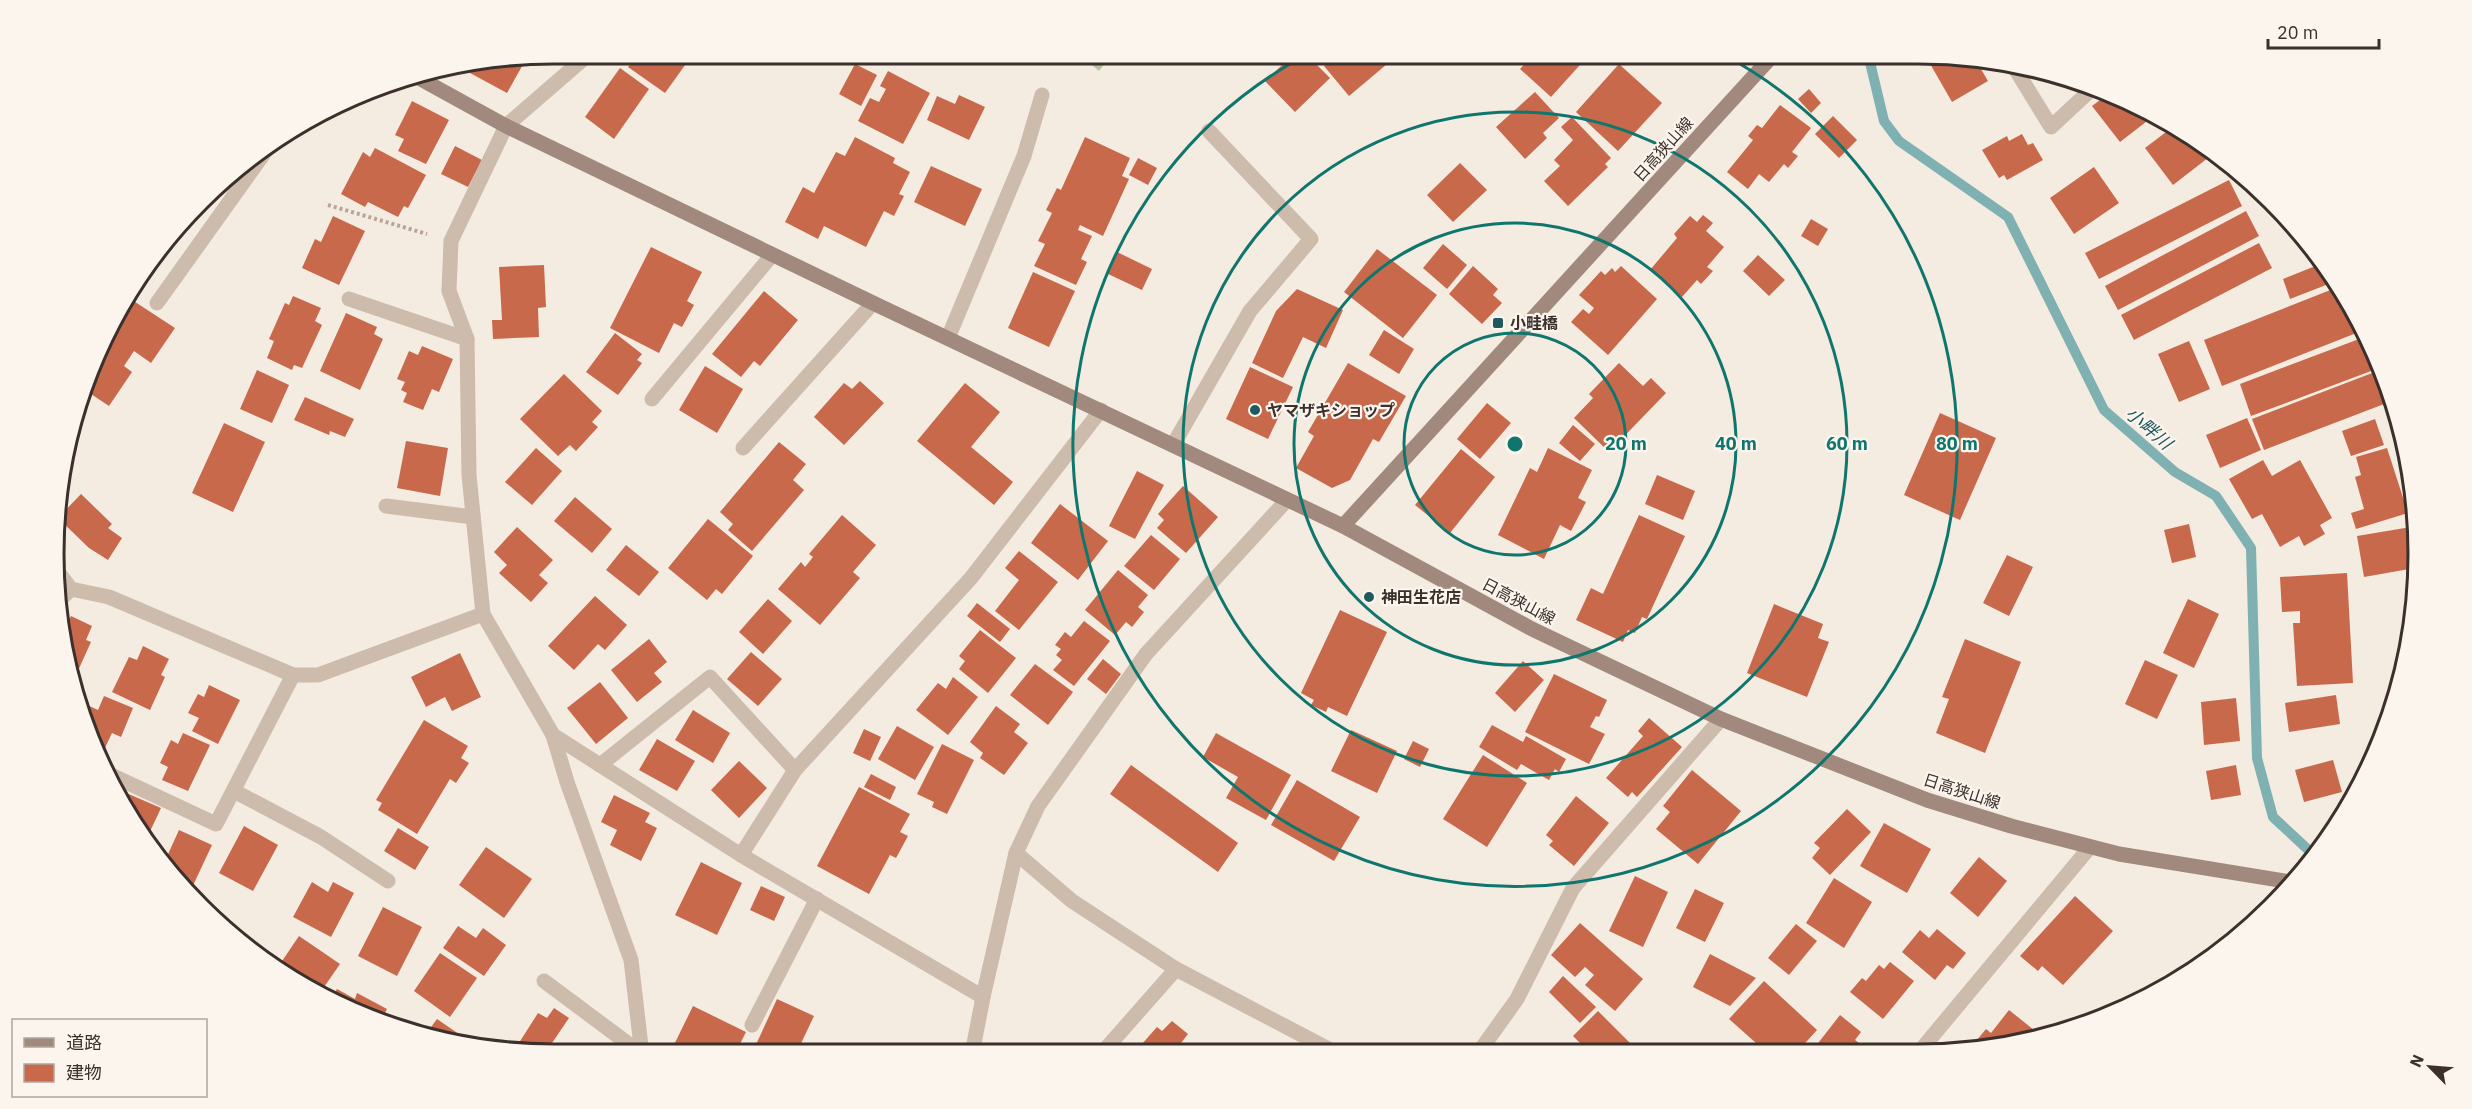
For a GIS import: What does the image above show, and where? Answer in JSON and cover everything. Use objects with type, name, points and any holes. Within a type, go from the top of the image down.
[{"type":"main road","name":"日高狭山線","points":[[1765,64],[1343,526],[1532,629],[1721,719],[1927,800],[2011,826],[2118,854],[2283,881]]},
{"type":"main road","points":[[426,82],[506,126],[772,255],[1101,410],[1286,501],[1343,526]]},
{"type":"street","points":[[578,64],[506,126],[451,241],[449,291],[467,339],[469,475],[483,614],[553,735],[567,782],[631,960],[641,1044]]},
{"type":"street","points":[[2019,75],[2051,127],[2086,95]]},
{"type":"street","points":[[948,338],[1024,156],[1042,95]]},
{"type":"street","points":[[1173,445],[1250,311],[1311,239],[1209,131]]},
{"type":"street","points":[[157,303],[255,167]]},
{"type":"street","points":[[652,399],[772,255]]},
{"type":"street","points":[[349,298],[467,339]]},
{"type":"street","points":[[743,448],[873,303]]},
{"type":"street","points":[[741,855],[795,770],[971,578],[1101,410]]},
{"type":"street","points":[[974,1044],[982,997],[1016,853],[1038,806],[1146,654],[1286,501]]},
{"type":"street","points":[[386,506],[473,517]]},
{"type":"street","points":[[66,582],[71,589],[109,597],[293,675],[318,675],[483,614]]},
{"type":"street","points":[[67,593],[71,589]]},
{"type":"street","points":[[119,779],[216,824],[293,675]]},
{"type":"street","points":[[600,765],[710,677],[795,770]]},
{"type":"street","points":[[1485,1044],[1517,999],[1573,888],[1721,719]]},
{"type":"street","points":[[553,735],[741,855],[982,997]]},
{"type":"street","points":[[234,791],[321,837],[388,881]]},
{"type":"street","points":[[1926,1044],[2090,847]]},
{"type":"street","points":[[1016,853],[1072,901],[1176,969],[1319,1044]]},
{"type":"street","points":[[752,1025],[818,899]]},
{"type":"street","points":[[1110,1044],[1176,969]]},
{"type":"street","points":[[544,981],[629,1044]]},
{"type":"path","points":[[328,205],[451,241]]},
{"type":"green space","points":[[1091,64],[1104,64],[1099,71]]},
{"type":"building","points":[[630,64],[686,64],[665,93],[628,67]]},
{"type":"building","points":[[855,64],[877,75],[861,106],[839,94]]},
{"type":"building","points":[[1283,64],[1316,64],[1330,78],[1295,112],[1265,81]]},
{"type":"building","points":[[1326,64],[1387,64],[1349,96],[1324,66]]},
{"type":"building","points":[[1525,64],[1581,64],[1551,97],[1520,69]]},
{"type":"building","points":[[1619,64],[1662,103],[1618,151],[1576,112]]},
{"type":"building","points":[[1931,65],[1981,69],[1988,81],[1952,102]]},
{"type":"building","points":[[522,66],[507,93],[470,73],[491,69]]},
{"type":"building","points":[[620,68],[649,89],[614,139],[585,117]]},
{"type":"building","points":[[888,71],[930,93],[903,144],[858,121],[870,98],[879,102],[886,89],[880,86]]},
{"type":"building","points":[[1809,89],[1821,103],[1811,113],[1798,99]]},
{"type":"building","points":[[1535,92],[1559,118],[1543,133],[1547,138],[1525,159],[1496,127]]},
{"type":"building","points":[[959,95],[985,107],[969,140],[927,120],[937,96],[955,104]]},
{"type":"building","points":[[2100,100],[2146,122],[2120,142],[2092,106]]},
{"type":"building","points":[[412,101],[449,120],[426,164],[398,151],[404,139],[395,135]]},
{"type":"building","points":[[1780,105],[1811,128],[1792,152],[1798,156],[1788,168],[1784,164],[1769,182],[1759,174],[1748,189],[1727,172],[1753,140],[1748,136],[1757,125],[1762,128]]},
{"type":"building","points":[[1833,116],[1857,140],[1839,158],[1815,134]]},
{"type":"building","points":[[1572,117],[1611,158],[1605,164],[1608,167],[1568,206],[1544,181],[1560,166],[1554,160],[1573,140],[1561,127]]},
{"type":"building","points":[[2166,132],[2206,159],[2173,185],[2145,148]]},
{"type":"building","points":[[2022,134],[2028,145],[2033,143],[2043,160],[2007,180],[2004,175],[1999,178],[1982,150],[2007,136],[2009,141]]},
{"type":"building","points":[[855,137],[895,158],[893,163],[910,172],[899,194],[904,196],[894,216],[884,211],[866,247],[824,226],[818,239],[785,222],[803,187],[814,193],[836,152],[845,156]]},
{"type":"building","points":[[1085,137],[1130,158],[1122,176],[1129,179],[1103,236],[1080,225],[1078,230],[1092,236],[1081,259],[1087,262],[1076,285],[1034,266],[1045,244],[1038,241],[1052,213],[1046,210],[1057,188],[1061,190]]},
{"type":"building","points":[[455,146],[482,160],[468,187],[441,174]]},
{"type":"building","points":[[375,148],[426,175],[408,208],[404,206],[398,217],[368,202],[365,207],[341,194],[363,152],[370,157]]},
{"type":"building","points":[[1138,158],[1157,168],[1148,185],[1129,175]]},
{"type":"building","points":[[1460,163],[1487,190],[1453,222],[1427,195]]},
{"type":"building","points":[[931,166],[982,189],[965,226],[914,202]]},
{"type":"building","points":[[2094,167],[2119,203],[2074,234],[2050,198]]},
{"type":"building","points":[[2229,180],[2242,206],[2099,279],[2085,253]]},
{"type":"building","points":[[2246,211],[2259,236],[2118,310],[2105,286]]},
{"type":"building","points":[[1703,215],[1713,223],[1706,231],[1724,247],[1707,267],[1713,271],[1701,284],[1697,280],[1682,297],[1650,270],[1677,238],[1674,234],[1690,216],[1697,222]]},
{"type":"building","points":[[333,216],[365,231],[339,285],[302,268],[315,239],[321,242]]},
{"type":"building","points":[[1811,219],[1828,229],[1818,246],[1801,236]]},
{"type":"building","points":[[2259,243],[2272,268],[2134,340],[2121,315]]},
{"type":"building","points":[[1443,244],[1467,265],[1447,289],[1423,268]]},
{"type":"building","points":[[651,247],[702,272],[687,301],[694,305],[682,327],[674,323],[659,353],[610,328]]},
{"type":"building","points":[[1377,249],[1437,295],[1403,338],[1344,292]]},
{"type":"building","points":[[1117,252],[1152,269],[1142,290],[1106,273]]},
{"type":"building","points":[[1758,255],[1785,280],[1769,296],[1743,271]]},
{"type":"building","points":[[544,265],[546,307],[538,308],[539,337],[493,339],[492,320],[502,320],[499,267]]},
{"type":"building","points":[[1473,266],[1498,289],[1493,295],[1502,303],[1482,324],[1449,294]]},
{"type":"building","points":[[1621,266],[1657,299],[1608,355],[1571,322],[1583,309],[1589,314],[1594,308],[1579,295],[1601,271],[1605,275],[1612,268],[1615,272]]},
{"type":"building","points":[[2314,267],[2326,285],[2290,299],[2283,279]]},
{"type":"building","points":[[1033,272],[1075,291],[1049,347],[1008,328]]},
{"type":"building","points":[[1297,289],[1343,310],[1326,348],[1303,337],[1283,378],[1252,363],[1276,311]]},
{"type":"building","points":[[2330,290],[2355,334],[2222,386],[2204,340]]},
{"type":"building","points":[[764,291],[798,320],[760,366],[754,361],[741,377],[712,354]]},
{"type":"building","points":[[293,296],[321,308],[315,321],[322,325],[302,368],[294,365],[292,370],[267,358],[274,341],[269,339],[285,303],[289,305]]},
{"type":"building","points":[[135,302],[175,328],[151,363],[134,351],[124,366],[132,372],[109,406],[92,395],[115,338]]},
{"type":"building","points":[[346,313],[377,327],[374,334],[383,339],[360,390],[320,371]]},
{"type":"building","points":[[1384,330],[1414,349],[1399,374],[1369,355]]},
{"type":"building","points":[[615,333],[642,354],[637,360],[642,363],[618,395],[586,372]]},
{"type":"building","points":[[2358,340],[2371,371],[2251,416],[2240,384]]},
{"type":"building","points":[[2189,341],[2210,389],[2179,402],[2158,354]]},
{"type":"building","points":[[422,346],[453,359],[439,392],[432,389],[423,410],[403,402],[407,393],[401,390],[405,382],[397,379],[409,351],[418,355]]},
{"type":"building","points":[[1348,363],[1406,396],[1379,442],[1373,439],[1350,480],[1332,488],[1296,468],[1314,436],[1308,432]]},
{"type":"building","points":[[1619,363],[1643,386],[1651,378],[1666,393],[1609,452],[1574,418],[1593,398],[1589,394]]},
{"type":"building","points":[[705,366],[743,389],[717,433],[679,410]]},
{"type":"building","points":[[1250,367],[1293,387],[1268,439],[1226,419]]},
{"type":"building","points":[[257,370],[289,385],[272,423],[240,409]]},
{"type":"building","points":[[2372,373],[2383,404],[2264,450],[2252,419]]},
{"type":"building","points":[[564,374],[602,411],[592,422],[598,427],[576,451],[570,445],[558,456],[520,419]]},
{"type":"building","points":[[860,381],[884,403],[844,445],[814,417],[844,383],[852,389]]},
{"type":"building","points":[[965,383],[1000,412],[971,447],[1013,482],[994,505],[917,441]]},
{"type":"building","points":[[305,397],[354,419],[345,437],[330,431],[329,435],[294,420]]},
{"type":"building","points":[[1487,403],[1511,423],[1480,459],[1457,439]]},
{"type":"building","points":[[1940,413],[1996,438],[1960,520],[1904,495]]},
{"type":"building","points":[[2247,418],[2261,450],[2220,468],[2206,435]]},
{"type":"building","points":[[2375,419],[2384,445],[2351,456],[2342,431]]},
{"type":"building","points":[[224,423],[265,442],[233,512],[192,493]]},
{"type":"building","points":[[1573,425],[1595,444],[1580,461],[1559,443]]},
{"type":"building","points":[[406,441],[448,448],[440,496],[397,488]]},
{"type":"building","points":[[779,442],[806,464],[793,480],[804,490],[752,551],[728,530],[733,524],[720,512]]},
{"type":"building","points":[[536,448],[562,471],[532,505],[505,482]]},
{"type":"building","points":[[1548,448],[1592,470],[1578,498],[1586,502],[1571,531],[1560,525],[1544,559],[1498,535],[1530,468],[1537,472]]},
{"type":"building","points":[[2387,448],[2404,500],[2405,514],[2356,529],[2351,513],[2364,509],[2355,477],[2361,475],[2356,457]]},
{"type":"building","points":[[1461,449],[1495,477],[1450,533],[1415,505]]},
{"type":"building","points":[[2263,460],[2272,476],[2300,460],[2332,518],[2320,525],[2325,534],[2304,546],[2299,536],[2280,547],[2262,514],[2252,519],[2229,479]]},
{"type":"building","points":[[1137,471],[1164,485],[1135,539],[1109,526]]},
{"type":"building","points":[[1657,475],[1695,491],[1683,520],[1645,504]]},
{"type":"building","points":[[1183,486],[1218,517],[1186,553],[1157,528],[1164,520],[1158,514]]},
{"type":"building","points":[[81,494],[112,524],[108,528],[122,538],[108,560],[89,548],[66,526],[67,508]]},
{"type":"building","points":[[575,497],[612,529],[592,553],[554,521]]},
{"type":"building","points":[[1060,504],[1108,541],[1078,580],[1031,543]]},
{"type":"building","points":[[842,515],[876,545],[853,572],[860,578],[820,625],[778,589],[801,562],[805,567],[813,557],[809,554]]},
{"type":"building","points":[[1639,515],[1685,536],[1647,619],[1642,617],[1635,633],[1628,630],[1623,642],[1576,620],[1591,588],[1603,594]]},
{"type":"building","points":[[708,519],[753,556],[722,594],[716,589],[707,600],[668,568]]},
{"type":"building","points":[[2189,524],[2196,557],[2172,563],[2164,530]]},
{"type":"building","points":[[517,527],[553,560],[539,575],[548,583],[531,602],[499,573],[507,565],[494,552]]},
{"type":"building","points":[[2406,528],[2407,569],[2364,577],[2357,536]]},
{"type":"building","points":[[1151,535],[1180,559],[1154,590],[1124,566]]},
{"type":"building","points":[[626,545],[659,572],[639,596],[606,570]]},
{"type":"building","points":[[1019,551],[1058,582],[1019,630],[995,611],[1019,580],[1005,568]]},
{"type":"building","points":[[2007,555],[2033,567],[2009,616],[1983,603]]},
{"type":"building","points":[[1118,570],[1148,595],[1138,607],[1144,612],[1132,627],[1126,622],[1115,635],[1085,610]]},
{"type":"building","points":[[2347,573],[2353,683],[2297,686],[2293,623],[2300,623],[2300,611],[2282,612],[2280,577]]},
{"type":"building","points":[[595,596],[627,625],[605,650],[598,644],[574,670],[548,646]]},
{"type":"building","points":[[768,599],[792,621],[763,654],[739,632]]},
{"type":"building","points":[[2188,599],[2219,614],[2194,668],[2163,653]]},
{"type":"building","points":[[977,603],[1010,629],[1000,642],[967,616]]},
{"type":"building","points":[[1774,604],[1823,624],[1818,638],[1829,642],[1807,697],[1747,673]]},
{"type":"building","points":[[1340,610],[1387,632],[1347,716],[1328,707],[1326,712],[1311,705],[1314,700],[1301,693]]},
{"type":"building","points":[[71,616],[92,626],[86,640],[91,642],[78,670],[74,650],[69,620]]},
{"type":"building","points":[[1084,621],[1110,641],[1074,686],[1053,670],[1062,660],[1056,655],[1061,649],[1055,645],[1065,632],[1071,637]]},
{"type":"building","points":[[980,630],[1016,658],[988,693],[959,669],[965,661],[959,656]]},
{"type":"building","points":[[649,639],[667,662],[654,673],[662,682],[637,702],[611,670]]},
{"type":"building","points":[[1965,639],[2021,662],[1985,753],[1936,733],[1949,699],[1942,697]]},
{"type":"building","points":[[143,646],[169,659],[161,675],[165,677],[150,710],[112,692],[129,657],[137,660]]},
{"type":"building","points":[[751,652],[782,679],[758,706],[727,679]]},
{"type":"building","points":[[460,653],[481,697],[452,711],[445,697],[426,707],[411,677]]},
{"type":"building","points":[[1103,659],[1121,674],[1106,694],[1087,679]]},
{"type":"building","points":[[2145,660],[2178,675],[2157,719],[2125,704]]},
{"type":"building","points":[[1523,661],[1544,680],[1515,712],[1495,693]]},
{"type":"building","points":[[1035,664],[1073,692],[1048,725],[1010,695]]},
{"type":"building","points":[[1554,674],[1607,700],[1599,717],[1596,716],[1590,727],[1605,734],[1589,764],[1525,732]]},
{"type":"building","points":[[953,677],[978,697],[948,735],[916,710],[938,683],[946,689]]},
{"type":"building","points":[[600,682],[628,718],[596,744],[567,708]]},
{"type":"building","points":[[209,685],[240,700],[218,744],[192,731],[199,718],[188,713],[198,694],[204,697]]},
{"type":"building","points":[[2336,695],[2340,724],[2289,732],[2285,703]]},
{"type":"building","points":[[104,696],[133,708],[121,737],[112,733],[105,748],[89,706],[98,710]]},
{"type":"building","points":[[2236,698],[2240,741],[2204,745],[2201,702]]},
{"type":"building","points":[[996,706],[1020,724],[1014,732],[1028,743],[1004,775],[980,758],[983,753],[970,742]]},
{"type":"building","points":[[693,710],[730,733],[713,763],[675,740]]},
{"type":"building","points":[[1649,718],[1682,747],[1637,797],[1632,792],[1628,797],[1606,778],[1643,736],[1638,731]]},
{"type":"building","points":[[424,720],[468,746],[461,758],[469,763],[456,783],[450,779],[417,834],[378,810],[382,803],[376,800]]},
{"type":"building","points":[[1492,725],[1523,742],[1526,736],[1566,759],[1559,772],[1555,769],[1549,780],[1521,764],[1517,770],[1479,747]]},
{"type":"building","points":[[897,726],[934,747],[915,780],[878,759]]},
{"type":"building","points":[[864,729],[881,737],[870,761],[853,753]]},
{"type":"building","points":[[1351,730],[1397,751],[1377,793],[1331,771]]},
{"type":"building","points":[[183,733],[210,745],[188,791],[162,780],[168,767],[160,763],[171,740],[178,744]]},
{"type":"building","points":[[1216,733],[1291,775],[1266,820],[1226,798],[1238,777],[1203,757]]},
{"type":"building","points":[[657,739],[695,761],[677,791],[639,770]]},
{"type":"building","points":[[1413,741],[1429,749],[1420,767],[1404,759]]},
{"type":"building","points":[[942,744],[974,760],[947,814],[932,807],[934,802],[917,794]]},
{"type":"building","points":[[1483,755],[1527,783],[1487,847],[1443,819]]},
{"type":"building","points":[[2333,760],[2342,792],[2304,802],[2295,770]]},
{"type":"building","points":[[739,761],[767,788],[739,818],[711,790]]},
{"type":"building","points":[[1131,765],[1238,843],[1218,872],[1110,794]]},
{"type":"building","points":[[2236,765],[2241,795],[2211,800],[2206,771]]},
{"type":"building","points":[[1692,770],[1741,811],[1698,864],[1656,829],[1670,812],[1663,806]]},
{"type":"building","points":[[871,774],[896,787],[890,800],[864,787]]},
{"type":"building","points":[[1297,780],[1360,817],[1334,861],[1271,825]]},
{"type":"building","points":[[859,787],[910,814],[900,832],[908,836],[896,858],[890,855],[869,894],[817,866]]},
{"type":"building","points":[[126,793],[161,808],[150,831]]},
{"type":"building","points":[[614,795],[650,813],[645,822],[657,828],[641,861],[610,845],[617,830],[601,822]]},
{"type":"building","points":[[1576,796],[1609,823],[1574,866],[1549,845],[1553,841],[1546,835]]},
{"type":"building","points":[[1847,809],[1871,832],[1830,875],[1812,858],[1820,848],[1814,843]]},
{"type":"building","points":[[1884,823],[1931,849],[1907,893],[1860,866]]},
{"type":"building","points":[[244,826],[278,845],[253,891],[219,873]]},
{"type":"building","points":[[398,828],[429,847],[415,870],[384,851]]},
{"type":"building","points":[[179,830],[212,845],[193,885],[168,855]]},
{"type":"building","points":[[486,847],[532,879],[504,918],[459,885]]},
{"type":"building","points":[[1979,857],[2007,881],[1978,917],[1950,893]]},
{"type":"building","points":[[701,862],[742,883],[717,935],[675,915]]},
{"type":"building","points":[[1635,876],[1668,892],[1643,947],[1609,931]]},
{"type":"building","points":[[1834,878],[1872,902],[1844,948],[1806,923]]},
{"type":"building","points":[[312,882],[328,892],[333,882],[354,893],[331,937],[293,917]]},
{"type":"building","points":[[761,886],[785,897],[774,921],[750,910]]},
{"type":"building","points":[[1695,889],[1724,903],[1705,942],[1676,928]]},
{"type":"building","points":[[2075,896],[2113,931],[2063,985],[2042,966],[2038,971],[2020,956]]},
{"type":"building","points":[[383,907],[422,927],[397,976],[358,956]]},
{"type":"building","points":[[1580,923],[1643,979],[1615,1011],[1585,985],[1594,975],[1585,967],[1575,977],[1551,955]]},
{"type":"building","points":[[1796,924],[1817,941],[1789,975],[1768,958]]},
{"type":"building","points":[[458,926],[476,938],[483,928],[506,945],[484,976],[443,948]]},
{"type":"building","points":[[1937,929],[1966,953],[1953,969],[1947,965],[1935,980],[1902,952],[1920,930],[1929,938]]},
{"type":"building","points":[[299,936],[340,964],[324,987],[282,962]]},
{"type":"building","points":[[440,953],[477,978],[450,1017],[414,991]]},
{"type":"building","points":[[1710,954],[1756,978],[1730,1006],[1693,987]]},
{"type":"building","points":[[1890,962],[1914,981],[1883,1019],[1850,992],[1862,978],[1866,981],[1879,965],[1884,969]]},
{"type":"building","points":[[1563,976],[1596,1007],[1580,1023],[1549,992]]},
{"type":"building","points":[[1764,981],[1817,1030],[1804,1044],[1757,1044],[1729,1019]]},
{"type":"building","points":[[337,989],[355,999],[357,993],[387,1009],[385,1014],[335,992]]},
{"type":"building","points":[[777,999],[814,1016],[801,1044],[756,1044]]},
{"type":"building","points":[[693,1006],[746,1032],[740,1044],[674,1044]]},
{"type":"building","points":[[554,1008],[569,1018],[552,1043],[554,1044],[519,1043],[538,1013],[547,1018]]},
{"type":"building","points":[[2009,1010],[2034,1030],[1977,1040],[1986,1029],[1991,1033]]},
{"type":"building","points":[[1598,1011],[1631,1044],[1581,1044],[1573,1036]]},
{"type":"building","points":[[1840,1015],[1861,1032],[1855,1040],[1860,1044],[1817,1044]]},
{"type":"building","points":[[437,1019],[461,1035],[459,1035],[430,1028]]},
{"type":"building","points":[[1172,1021],[1188,1034],[1182,1044],[1142,1044],[1157,1027],[1162,1031]]},
{"type":"waterway","name":"小畔川","points":[[1870,64],[1884,121],[1899,141],[2008,217],[2104,410],[2175,472],[2216,496],[2251,548],[2257,758],[2273,817],[2308,850]]},
{"type":"place","name":"小畦橋","points":[[1498,323]]},
{"type":"place","name":"ヤマザキショップ","points":[[1255,410]]},
{"type":"place","name":"神田生花店","points":[[1369,597]]}]
